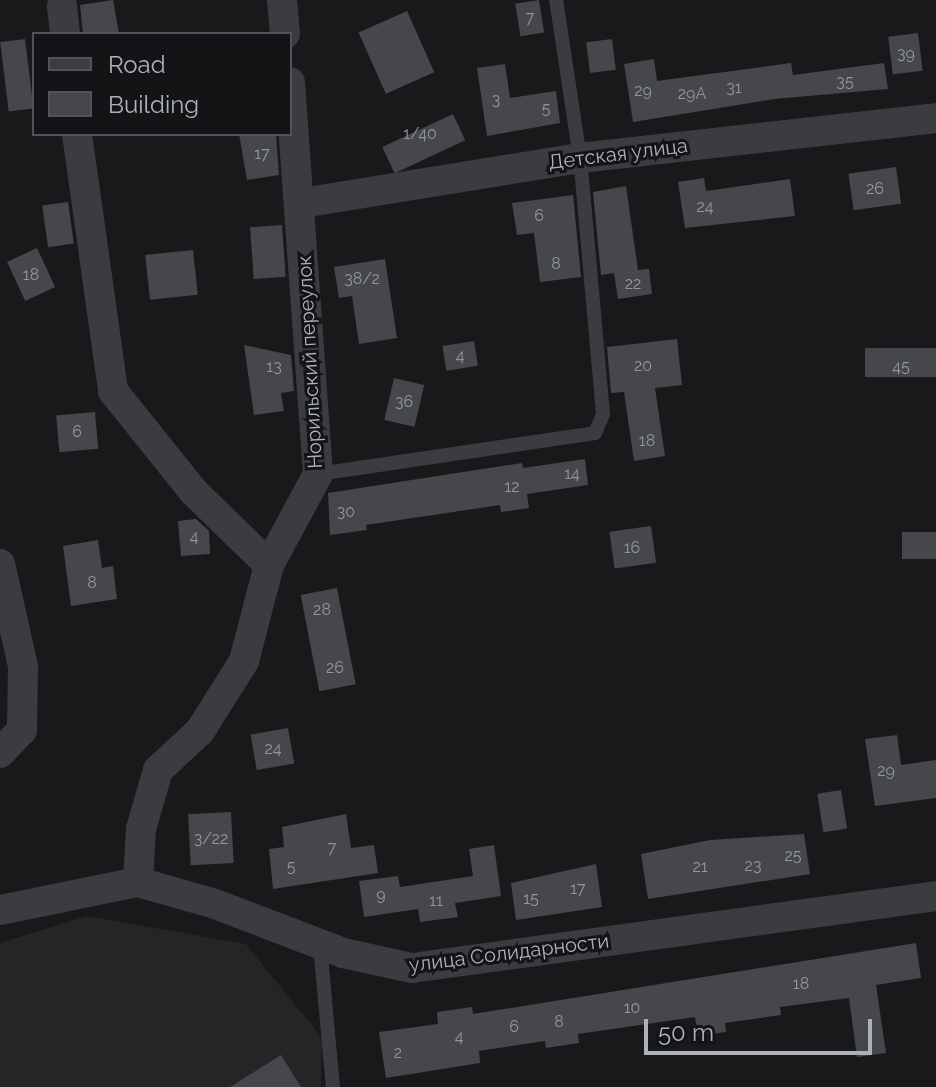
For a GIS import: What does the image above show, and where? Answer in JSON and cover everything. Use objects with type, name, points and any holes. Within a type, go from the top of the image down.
[{"type":"street","points":[[282,0],[285,32]]},
{"type":"street","name":"Норильский переулок","points":[[138,882],[141,829],[158,770],[200,731],[244,661],[269,565],[318,474],[302,203],[292,102]]},
{"type":"street","name":"Детская улица","points":[[302,203],[580,158],[936,118]]},
{"type":"street","points":[[77,136],[113,391],[193,491],[269,565]]},
{"type":"street","points":[[0,564],[23,666],[22,730],[0,753]]},
{"type":"street","name":"улица Солидарности","points":[[0,910],[138,882],[215,904],[320,944],[412,968],[936,896]]},
{"type":"lane","points":[[318,474],[595,433],[603,414],[580,158],[556,0]]},
{"type":"lane","points":[[320,944],[333,1087]]},
{"type":"shaded area","points":[[87,916],[246,944],[322,1038],[321,1087],[0,1087],[0,943]]},
{"type":"building","points":[[113,0],[119,32],[83,32],[80,5]]},
{"type":"building","points":[[539,0],[544,33],[520,36],[515,4]]},
{"type":"building","points":[[407,11],[434,72],[386,94],[359,33]]},
{"type":"building","points":[[918,33],[923,71],[893,74],[888,37]]},
{"type":"building","points":[[25,39],[32,109],[9,112],[0,42]]},
{"type":"building","points":[[612,39],[616,70],[590,73],[586,42]]},
{"type":"building","points":[[654,59],[657,81],[791,63],[793,75],[884,63],[888,89],[774,99],[633,122],[624,64]]},
{"type":"building","points":[[505,64],[510,98],[556,91],[560,123],[487,136],[477,68]]},
{"type":"building","points":[[453,114],[465,140],[395,173],[382,147]]},
{"type":"building","points":[[239,136],[276,136],[279,175],[247,180]]},
{"type":"building","points":[[896,167],[901,204],[854,210],[848,174]]},
{"type":"building","points":[[704,178],[706,191],[790,179],[795,216],[685,228],[678,182]]},
{"type":"building","points":[[626,186],[638,270],[649,269],[652,294],[618,299],[614,273],[601,275],[593,192]]},
{"type":"building","points":[[573,195],[581,277],[540,282],[534,233],[517,235],[512,203]]},
{"type":"building","points":[[68,202],[74,244],[48,247],[42,206]]},
{"type":"building","points":[[282,225],[286,277],[254,279],[250,227]]},
{"type":"building","points":[[37,248],[55,287],[25,301],[7,262]]},
{"type":"building","points":[[193,250],[198,295],[150,300],[145,255]]},
{"type":"building","points":[[385,259],[397,338],[359,344],[352,296],[339,298],[334,267]]},
{"type":"building","points":[[677,339],[682,385],[655,388],[665,456],[634,461],[624,392],[611,393],[607,347]]},
{"type":"building","points":[[474,341],[478,366],[446,371],[442,346]]},
{"type":"building","points":[[244,345],[291,355],[294,391],[281,393],[284,411],[254,415]]},
{"type":"building","points":[[865,348],[936,348],[936,377],[865,377]]},
{"type":"building","points":[[394,378],[424,385],[415,427],[384,420]]},
{"type":"building","points":[[95,412],[98,449],[59,452],[56,415]]},
{"type":"building","points":[[585,459],[588,485],[527,494],[529,508],[501,512],[500,505],[366,525],[367,530],[330,535],[328,493],[522,463],[523,468]]},
{"type":"building","points":[[196,519],[209,531],[210,554],[181,556],[178,521]]},
{"type":"building","points":[[651,526],[656,563],[615,568],[609,532]]},
{"type":"building","points":[[902,532],[936,532],[936,559],[902,559]]},
{"type":"building","points":[[98,540],[102,568],[113,566],[117,599],[71,606],[63,546]]},
{"type":"building","points":[[337,588],[356,684],[319,691],[301,595]]},
{"type":"building","points":[[288,728],[294,763],[257,770],[251,735]]},
{"type":"building","points":[[897,735],[901,765],[936,760],[936,798],[875,806],[865,739]]},
{"type":"building","points":[[841,790],[847,829],[823,832],[817,794]]},
{"type":"building","points":[[231,812],[234,863],[191,865],[188,814]]},
{"type":"building","points":[[346,814],[351,848],[374,845],[378,873],[273,889],[269,849],[284,847],[282,827]]},
{"type":"building","points":[[804,834],[810,874],[648,899],[641,854],[710,840]]},
{"type":"building","points":[[494,845],[501,896],[455,903],[458,917],[420,922],[418,909],[364,917],[359,881],[398,876],[400,887],[473,876],[469,849]]},
{"type":"building","points":[[596,864],[602,907],[516,920],[511,883]]},
{"type":"building","points":[[916,943],[921,978],[876,985],[886,1053],[857,1057],[849,998],[780,1007],[781,1015],[725,1023],[726,1032],[698,1036],[695,1017],[578,1034],[579,1043],[546,1048],[545,1041],[479,1051],[480,1063],[386,1078],[379,1032],[438,1024],[437,1012],[472,1007],[473,1014]]},
{"type":"building","points":[[281,1055],[301,1087],[230,1087]]}]
